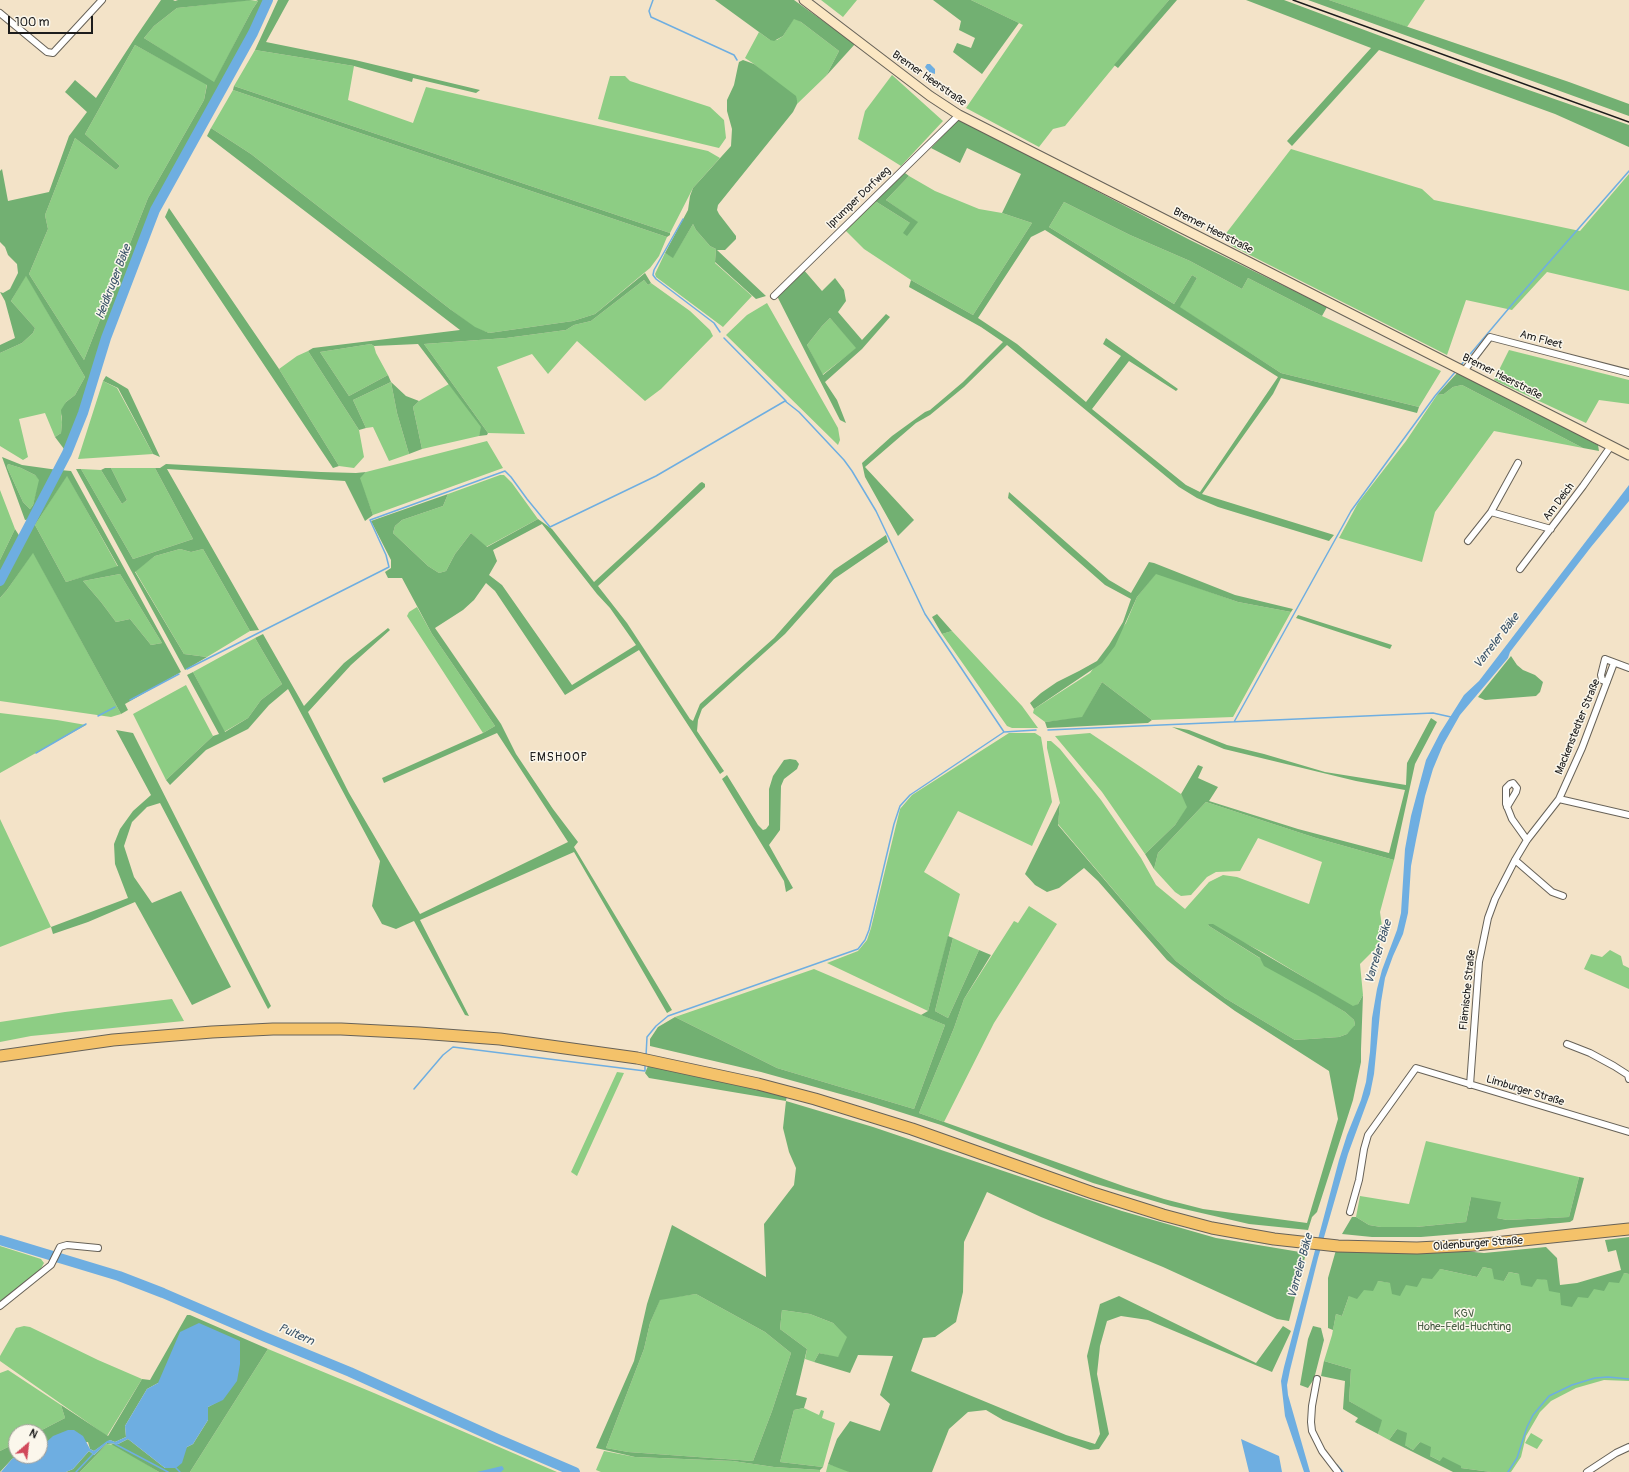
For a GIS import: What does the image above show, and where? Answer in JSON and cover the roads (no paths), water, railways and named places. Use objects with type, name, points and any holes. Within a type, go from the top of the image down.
[{"type":"highway","points":[[0,1049],[54,1040],[133,1031],[210,1025],[294,1022],[412,1025],[556,1039],[760,1077],[817,1092],[919,1124],[1086,1184],[1185,1214],[1262,1231],[1333,1242]]},
{"type":"highway","points":[[0,1056],[113,1040],[212,1032],[304,1029],[419,1032],[638,1055]]},
{"type":"highway","name":"Oldenburger Straße","points":[[1333,1242],[1494,1237],[1629,1222]]},
{"type":"highway","name":"Oldenburger Straße","points":[[1333,1242],[1417,1248],[1475,1245],[1629,1229]]},
{"type":"main road","name":"Bremer Heerstraße","points":[[804,0],[911,82],[959,115],[1629,455]]},
{"type":"street","points":[[0,13],[47,52],[53,53],[102,0]]},
{"type":"street","name":"Iprumper Dorfweg","points":[[774,296],[959,115]]},
{"type":"street","name":"Am Fleet","points":[[1460,369],[1490,337],[1629,373]]},
{"type":"street","name":"Am Deich","points":[[1520,569],[1583,486],[1611,446]]},
{"type":"street","points":[[1468,541],[1491,512],[1518,463]]},
{"type":"street","points":[[1491,512],[1551,529]]},
{"type":"street","points":[[1607,682],[1602,680],[1601,675],[1605,659],[1629,668]]},
{"type":"street","name":"Mackenstedter Straße","points":[[1559,799],[1582,748],[1614,663]]},
{"type":"street","points":[[1559,799],[1629,816]]},
{"type":"street","name":"Flämische Straße","points":[[1470,1085],[1479,962],[1488,918],[1495,899],[1515,860],[1527,840],[1559,799]]},
{"type":"street","points":[[1507,807],[1512,819],[1527,840]]},
{"type":"street","points":[[1515,860],[1552,892],[1563,896]]},
{"type":"street","points":[[1567,1044],[1596,1056],[1628,1075],[1629,1079]]},
{"type":"street","name":"Limburger Straße","points":[[1350,1212],[1359,1180],[1368,1135],[1416,1068],[1629,1132]]},
{"type":"street","points":[[0,1306],[46,1269],[54,1260],[57,1252],[63,1246],[98,1248]]},
{"type":"street","points":[[1317,1379],[1312,1406],[1312,1431],[1322,1451],[1338,1472]]},
{"type":"street","points":[[1587,1472],[1616,1453],[1629,1447]]},
{"type":"water","points":[[927,64],[930,64],[935,69],[935,74],[929,72],[925,67]]},
{"type":"water","points":[[1629,485],[1629,501],[1591,547],[1510,652],[1508,658],[1460,715],[1443,745],[1433,769],[1425,796],[1411,866],[1408,913],[1403,934],[1385,978],[1381,1002],[1374,1074],[1370,1094],[1348,1154],[1318,1258],[1287,1385],[1288,1395],[1310,1472],[1304,1472],[1285,1416],[1281,1381],[1339,1160],[1366,1082],[1372,1018],[1377,989],[1382,970],[1397,930],[1401,913],[1405,849],[1411,816],[1426,760],[1440,733],[1464,695],[1479,681]]},
{"type":"water","points":[[199,1323],[240,1341],[240,1364],[237,1381],[223,1400],[208,1407],[208,1420],[193,1444],[187,1447],[182,1463],[176,1468],[165,1468],[128,1439],[118,1444],[107,1443],[94,1455],[89,1451],[73,1469],[66,1472],[1,1472],[8,1464],[48,1464],[48,1441],[53,1436],[68,1430],[74,1430],[83,1436],[90,1449],[94,1451],[107,1441],[110,1440],[115,1442],[126,1437],[125,1426],[147,1389],[158,1383],[180,1332]]},
{"type":"water","points":[[1241,1439],[1279,1456],[1282,1472],[1249,1472]]},
{"type":"water","points":[[502,1466],[504,1469],[501,1472],[477,1472]]},
{"type":"waterway","name":"Heidkruger Bäke","points":[[0,581],[67,453],[83,413],[106,338],[155,210],[253,33],[268,0]]},
{"type":"waterway","points":[[653,0],[649,11],[651,17],[734,55],[737,60]]},
{"type":"waterway","points":[[1461,365],[1629,171]]},
{"type":"waterway","points":[[683,219],[654,270],[653,275],[656,279],[714,323],[720,332]]},
{"type":"waterway","points":[[724,338],[786,401]]},
{"type":"waterway","points":[[1234,722],[1351,511],[1435,396],[1456,371]]},
{"type":"waterway","points":[[187,669],[389,567],[386,555],[370,520],[505,471],[550,527],[656,476],[785,401],[799,412],[844,460],[852,471],[876,511],[925,614],[1004,732]]},
{"type":"waterway","points":[[130,700],[179,674]]},
{"type":"waterway","points":[[98,716],[115,707]]},
{"type":"waterway","points":[[1048,730],[1433,713],[1451,717]]},
{"type":"waterway","points":[[36,753],[86,724]]},
{"type":"waterway","points":[[646,1056],[647,1037],[656,1026],[668,1016],[858,949],[865,940],[869,930],[894,824],[900,806],[910,795],[1004,732],[1036,730]]},
{"type":"waterway","points":[[414,1089],[443,1055],[453,1047],[645,1071],[645,1063]]},
{"type":"waterway","name":"Pultern","points":[[0,1240],[119,1276],[163,1293],[350,1372],[575,1472]]},
{"type":"waterway","points":[[1508,1472],[1517,1458],[1527,1427],[1533,1415],[1549,1396],[1572,1385],[1595,1378],[1608,1377],[1629,1379]]},
{"type":"waterway","points":[[115,1444],[168,1472]]},
{"type":"waterway","points":[[76,1472],[94,1453]]},
{"type":"waterway","points":[[1337,1465],[1343,1472]]},
{"type":"waterway","points":[[176,1468],[180,1472]]},
{"type":"railway","points":[[1293,0],[1629,122]]},
{"type":"district","name":"EMSHOOP","points":[[559,758]]},
{"type":"water label","name":"Varreler Bäke","points":[[1497,641]]},
{"type":"water label","name":"Varreler Bäke","points":[[1379,952]]},
{"type":"water label","name":"Varreler Bäke","points":[[1301,1266]]},
{"type":"park label","name":"KGV Hohe-Feld-Huchting","points":[[1464,1320]]}]
